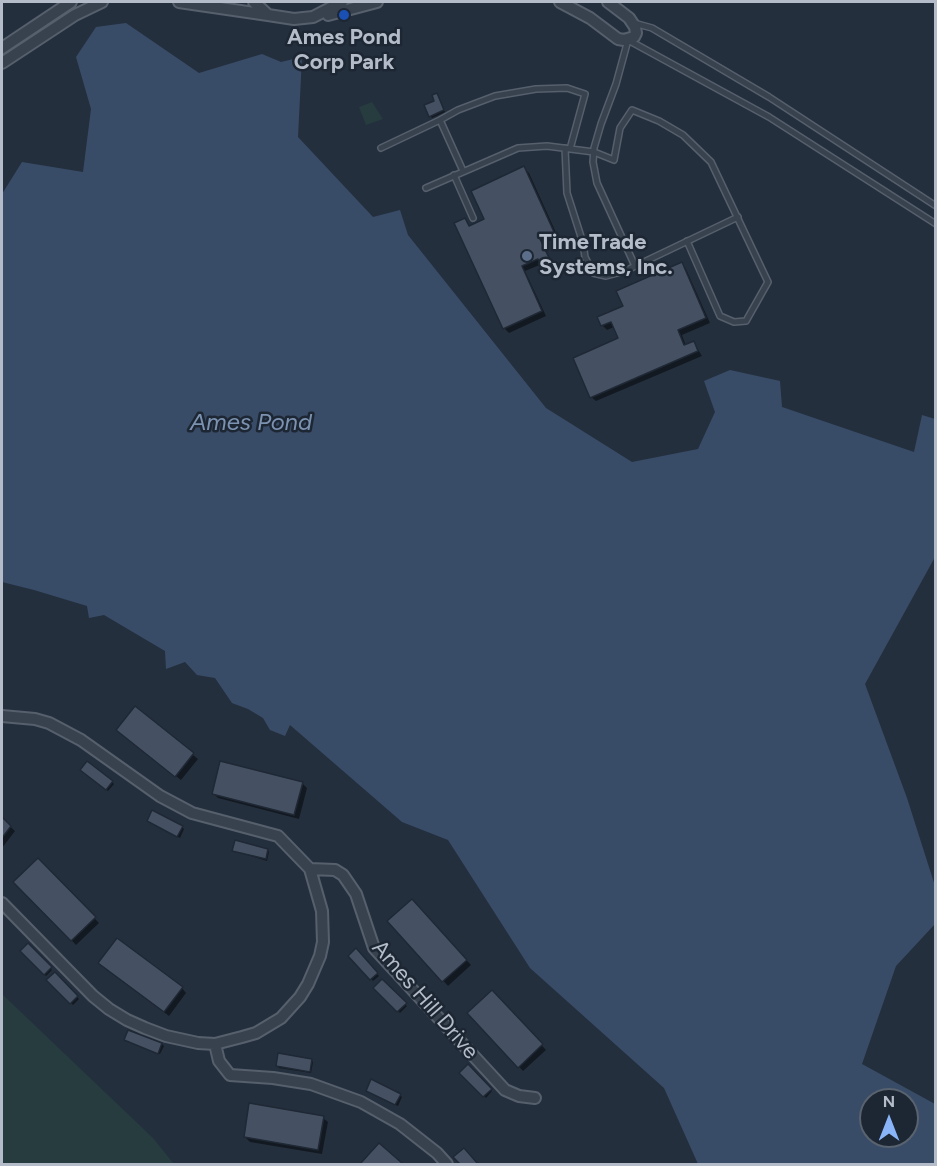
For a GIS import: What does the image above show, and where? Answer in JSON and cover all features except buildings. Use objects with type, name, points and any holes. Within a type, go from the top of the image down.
[{"type":"street","points":[[2,48],[71,2]]},
{"type":"street","points":[[2,63],[75,15],[102,2]]},
{"type":"street","points":[[179,2],[294,19],[338,13],[377,2]]},
{"type":"street","points":[[254,2],[268,15]]},
{"type":"street","points":[[313,17],[342,2]]},
{"type":"street","points":[[560,2],[590,18],[618,39],[634,38],[636,33],[632,23],[608,2]]},
{"type":"street","points":[[2,716],[35,719],[58,727],[81,740],[160,796],[192,813],[278,836],[310,869],[318,893],[323,927],[320,956],[315,971],[300,997],[281,1018],[256,1033],[215,1044],[185,1041],[127,1020],[109,1009],[93,996],[2,903]]},
{"type":"street","name":"Ames Hill Drive","points":[[310,869],[335,870],[343,875],[356,894],[374,948],[505,1090],[519,1096],[535,1098]]},
{"type":"street","points":[[215,1044],[219,1061],[230,1075],[311,1084],[361,1102],[400,1124],[437,1153],[447,1164]]},
{"type":"lane","points":[[632,23],[652,28],[769,98],[936,206]]},
{"type":"lane","points":[[635,266],[597,183],[593,162],[601,124],[616,84],[628,40],[769,117],[936,225]]},
{"type":"lane","points":[[381,148],[458,110],[495,96],[536,89],[567,88],[585,94],[568,149],[567,193],[583,243],[585,258],[592,273],[606,276],[635,266],[738,217]]},
{"type":"lane","points":[[426,188],[518,148],[547,146],[594,152],[614,160],[620,128],[632,110],[659,121],[683,135],[711,162],[768,282],[746,321],[734,322],[720,316],[687,241]]},
{"type":"lane","points":[[440,120],[463,171]]},
{"type":"lane","points":[[454,175],[473,219]]},
{"type":"green space","points":[[372,102],[383,119],[366,125],[359,107]]},
{"type":"green space","points":[[2,994],[153,1138],[174,1164],[4,1164],[2,1161]]},
{"type":"water","name":"Ames Pond","points":[[126,23],[199,73],[262,54],[281,62],[302,57],[298,137],[373,217],[400,210],[408,235],[546,408],[632,462],[698,449],[715,412],[704,381],[730,370],[780,381],[782,407],[914,452],[922,415],[935,419],[935,557],[865,684],[907,798],[935,886],[935,924],[896,966],[862,1064],[906,1088],[859,1088],[859,1148],[919,1148],[919,1095],[935,1104],[935,1164],[698,1164],[664,1088],[530,968],[448,840],[402,822],[290,725],[285,736],[270,730],[263,718],[232,703],[215,678],[197,675],[185,662],[166,669],[165,651],[104,615],[89,618],[87,606],[2,582],[2,194],[22,162],[83,172],[91,109],[76,57],[96,27]]},
{"type":"place","name":"Ames Pond Corp Park","points":[[344,15]]},
{"type":"place","name":"TimeTrade Systems, Inc.","points":[[527,256]]}]
